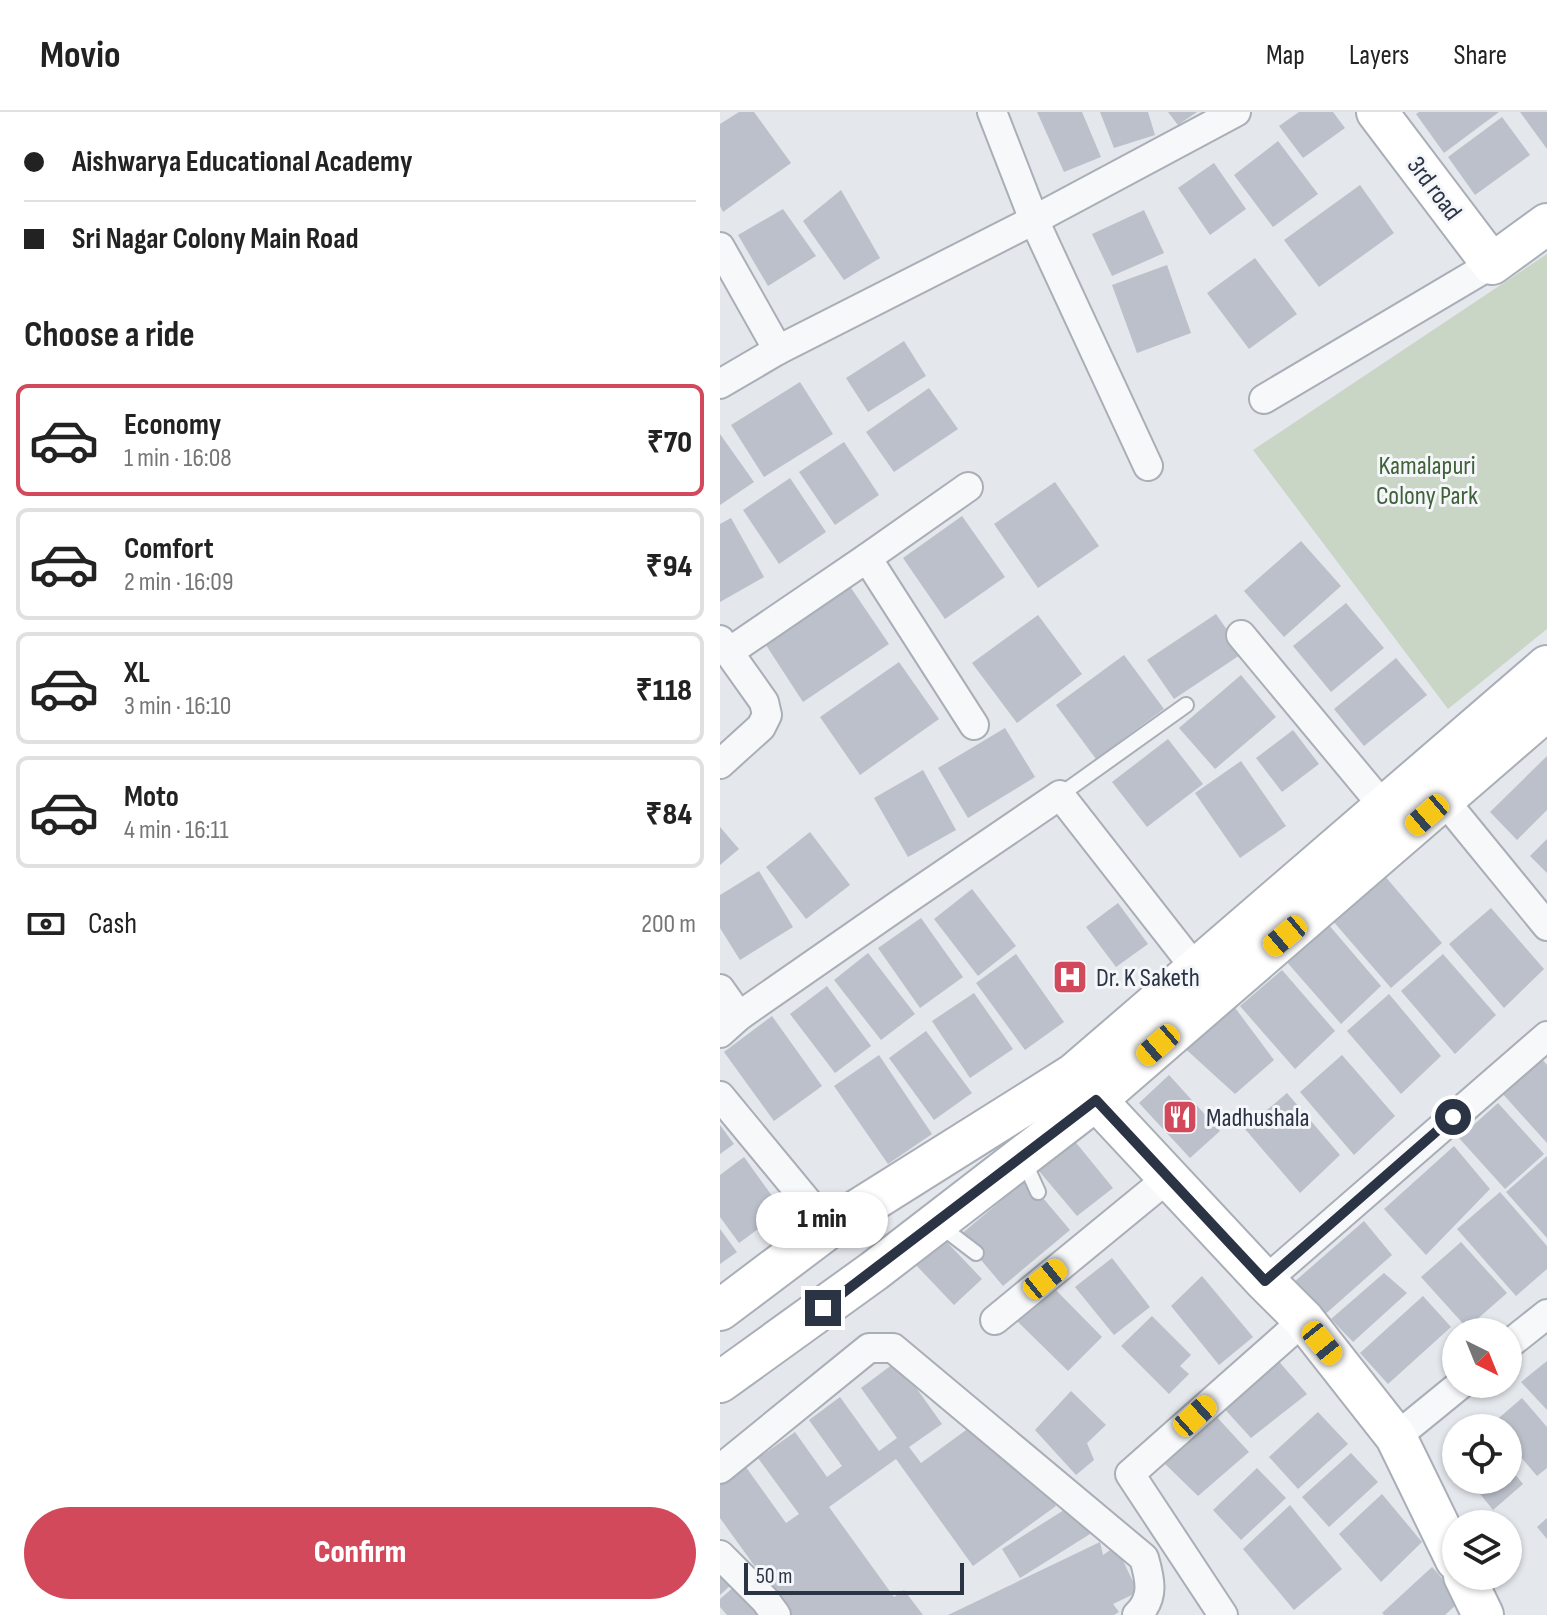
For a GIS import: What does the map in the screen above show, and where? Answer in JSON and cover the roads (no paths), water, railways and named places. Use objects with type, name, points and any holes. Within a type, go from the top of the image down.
[{"type":"main road","name":"3rd road","points":[[1377,112],[1492,264]]},
{"type":"main road","points":[[1492,264],[1547,224]]},
{"type":"main road","points":[[720,1310],[829,1228],[1074,1074],[1547,666]]},
{"type":"main road","points":[[720,1382],[874,1271],[1096,1100],[1547,710]]},
{"type":"main road","points":[[1096,1100],[1304,1320],[1396,1437],[1442,1531]]},
{"type":"main road","points":[[1471,1590],[1483,1615]]},
{"type":"street","points":[[992,112],[1034,220],[1148,466]]},
{"type":"street","points":[[720,384],[778,350],[1034,220],[1236,112]]},
{"type":"street","points":[[720,247],[778,350]]},
{"type":"street","points":[[1264,399],[1492,264]]},
{"type":"street","points":[[720,764],[761,727],[767,715],[764,702],[725,646],[867,558],[968,487]]},
{"type":"street","points":[[867,558],[974,725]]},
{"type":"street","points":[[1241,635],[1384,807]]},
{"type":"street","points":[[720,989],[730,1025],[1060,795],[1196,969]]},
{"type":"street","points":[[1444,800],[1547,926]]},
{"type":"street","points":[[1265,1281],[1547,1036]]},
{"type":"street","points":[[720,1096],[829,1228]]},
{"type":"street","points":[[995,1320],[1168,1178]]},
{"type":"street","points":[[1522,1334],[1547,1314]]},
{"type":"street","points":[[1223,1615],[1130,1474],[1304,1320]]},
{"type":"street","points":[[720,1469],[869,1348],[893,1348],[1144,1558],[1151,1583],[1145,1608],[1137,1615]]},
{"type":"street","points":[[1396,1437],[1444,1398]]},
{"type":"street","points":[[720,1555],[776,1615]]},
{"type":"lane","points":[[1060,795],[1186,705]]},
{"type":"lane","points":[[1022,1156],[1038,1192]]},
{"type":"lane","points":[[937,1223],[976,1253]]},
{"type":"place","name":"Dr. K Saketh","points":[[1070,977]]},
{"type":"place","name":"Madhushala","points":[[1180,1117]]},
{"type":"park label","name":"Kamalapuri Colony Park","points":[[1427,480]]}]
